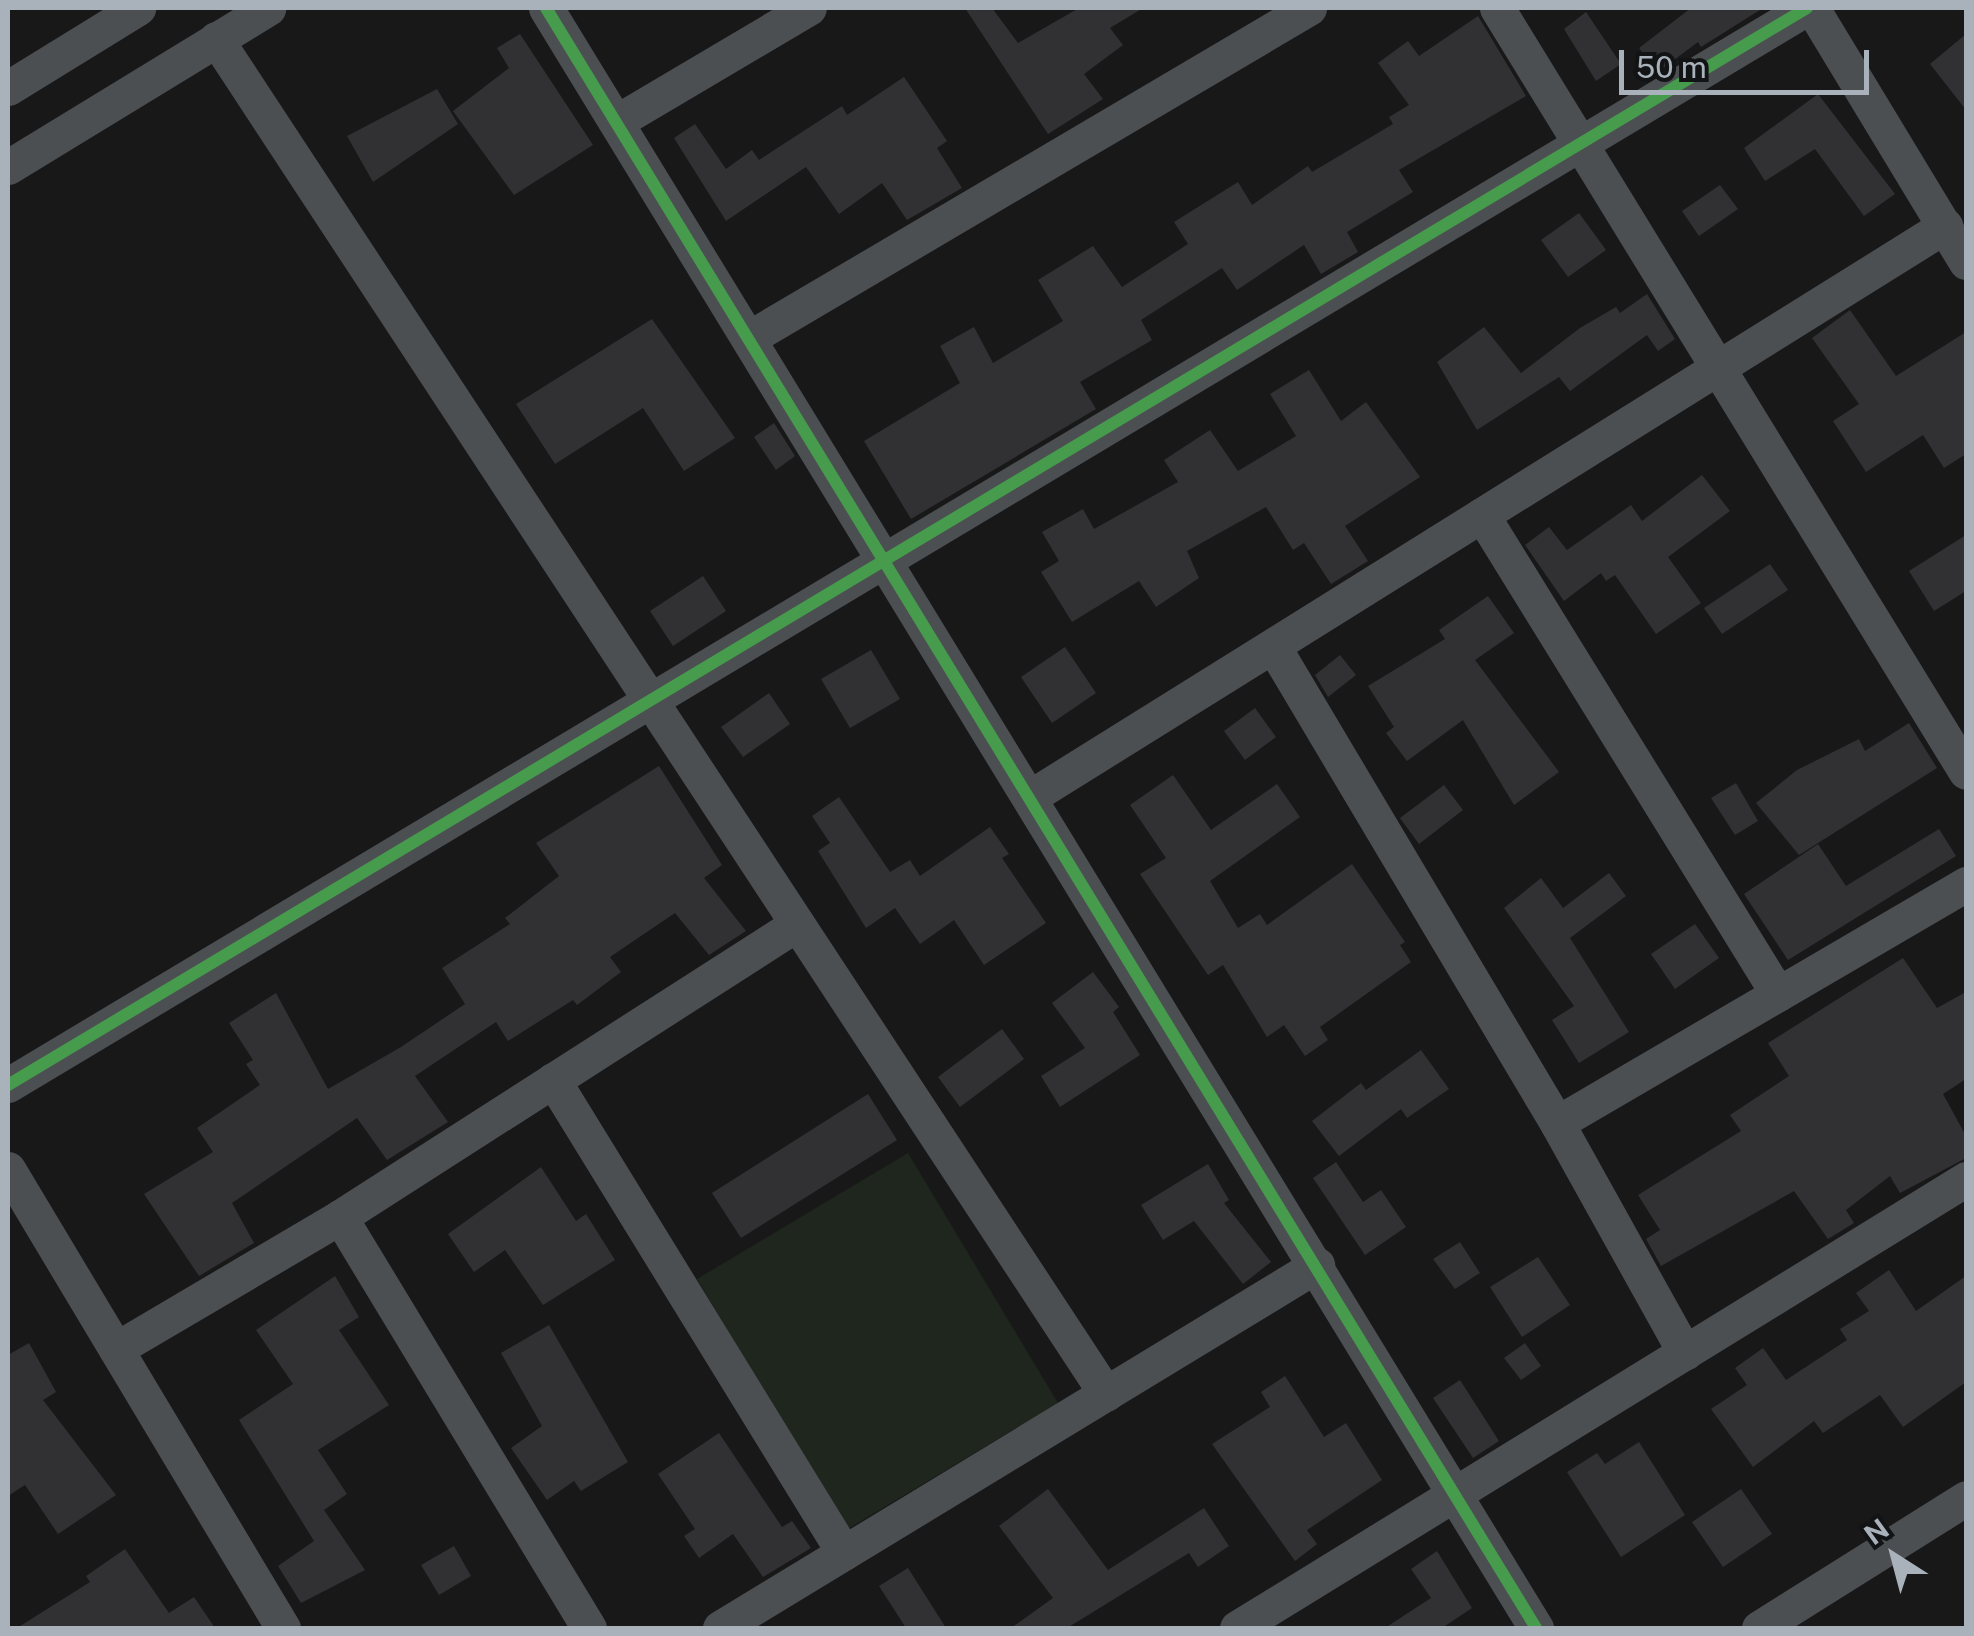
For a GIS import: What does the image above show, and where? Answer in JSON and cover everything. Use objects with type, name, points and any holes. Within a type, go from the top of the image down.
[{"type":"street","points":[[8,88],[138,8]]},
{"type":"street","points":[[8,167],[268,8]]},
{"type":"street","points":[[546,8],[1317,1266],[1450,1497],[1536,1628]]},
{"type":"street","points":[[616,122],[809,8]]},
{"type":"street","points":[[749,338],[1308,8]]},
{"type":"street","points":[[1497,8],[1966,772]]},
{"type":"street","points":[[8,1085],[1809,8],[1966,262]]},
{"type":"street","points":[[216,39],[1106,1394]]},
{"type":"street","points":[[1030,797],[1944,226]]},
{"type":"street","points":[[1482,515],[1778,994]]},
{"type":"street","points":[[1273,646],[1557,1123],[1685,1353]]},
{"type":"street","points":[[1557,1123],[1966,884]]},
{"type":"street","points":[[116,1349],[340,1217],[797,924]]},
{"type":"street","points":[[553,1080],[844,1553]]},
{"type":"street","points":[[8,1169],[282,1628]]},
{"type":"street","points":[[1237,1628],[1966,1178]]},
{"type":"street","points":[[340,1217],[590,1628]]},
{"type":"street","points":[[720,1628],[1317,1266]]},
{"type":"street","points":[[1759,1628],[1966,1498]]},
{"type":"shaded area","points":[[908,1153],[1058,1403],[846,1530],[697,1279]]},
{"type":"building","points":[[965,8],[992,8],[1018,43],[1079,8],[1143,8],[1110,28],[1123,45],[1084,74],[1103,99],[1048,134]]},
{"type":"building","points":[[1691,8],[1763,8],[1701,47],[1698,42],[1658,72],[1639,48]]},
{"type":"building","points":[[1586,12],[1621,64],[1596,81],[1564,29]]},
{"type":"building","points":[[1478,16],[1526,96],[1399,170],[1413,192],[1347,232],[1358,252],[1321,274],[1304,245],[1237,290],[1222,268],[1141,320],[1152,340],[1080,382],[1096,409],[911,519],[864,441],[960,383],[940,346],[974,327],[993,363],[1063,321],[1038,280],[1093,246],[1122,287],[1188,244],[1174,222],[1238,182],[1252,205],[1308,166],[1312,172],[1393,124],[1389,117],[1409,105],[1378,63],[1408,41],[1419,56]]},
{"type":"building","points":[[520,34],[593,145],[514,195],[453,111],[509,68],[497,48]]},
{"type":"building","points":[[1966,34],[1966,110],[1930,64]]},
{"type":"building","points":[[904,77],[947,141],[937,148],[962,188],[907,220],[882,183],[839,214],[806,167],[726,221],[674,138],[695,124],[726,169],[752,150],[759,160],[842,106],[847,115]]},
{"type":"building","points":[[437,89],[458,124],[373,182],[347,136]]},
{"type":"building","points":[[1818,94],[1895,194],[1864,216],[1815,149],[1765,181],[1744,148]]},
{"type":"building","points":[[1720,185],[1738,209],[1699,236],[1682,211]]},
{"type":"building","points":[[1579,213],[1606,250],[1568,277],[1541,240]]},
{"type":"building","points":[[1647,294],[1675,339],[1658,351],[1647,335],[1570,391],[1559,377],[1477,430],[1437,362],[1484,327],[1521,373],[1580,328],[1616,307],[1620,313]]},
{"type":"building","points":[[1850,310],[1896,376],[1966,332],[1966,454],[1944,468],[1923,435],[1866,472],[1833,421],[1859,404],[1812,338]]},
{"type":"building","points":[[652,319],[735,438],[684,471],[643,408],[555,464],[516,404]]},
{"type":"building","points":[[1309,370],[1341,421],[1366,402],[1420,477],[1345,526],[1368,561],[1331,584],[1304,543],[1293,550],[1266,507],[1187,551],[1199,578],[1156,607],[1139,581],[1072,622],[1041,572],[1059,561],[1042,532],[1083,509],[1094,529],[1178,482],[1164,460],[1210,430],[1238,471],[1296,436],[1270,394]]},
{"type":"building","points":[[774,423],[795,456],[776,470],[754,437]]},
{"type":"building","points":[[1702,475],[1730,511],[1668,557],[1701,603],[1656,634],[1615,575],[1606,581],[1601,573],[1564,601],[1525,545],[1549,527],[1567,550],[1631,505],[1642,521]]},
{"type":"building","points":[[1966,535],[1966,591],[1934,611],[1909,571]]},
{"type":"building","points":[[1770,564],[1788,590],[1722,634],[1704,608]]},
{"type":"building","points":[[703,576],[726,611],[673,646],[650,611]]},
{"type":"building","points":[[1488,596],[1514,633],[1475,660],[1559,772],[1514,805],[1463,720],[1407,761],[1386,733],[1394,727],[1368,686],[1445,639],[1439,630]]},
{"type":"building","points":[[1065,647],[1096,693],[1052,723],[1021,677]]},
{"type":"building","points":[[871,650],[900,699],[850,728],[821,679]]},
{"type":"building","points":[[1340,655],[1356,675],[1328,697],[1315,675]]},
{"type":"building","points":[[769,693],[790,724],[743,757],[721,727]]},
{"type":"building","points":[[1255,708],[1276,737],[1245,760],[1224,731]]},
{"type":"building","points":[[1909,723],[1937,768],[1799,855],[1756,803],[1797,770],[1859,739],[1865,751]]},
{"type":"building","points":[[659,766],[722,865],[704,878],[746,931],[709,955],[675,913],[610,957],[621,972],[577,1005],[573,1000],[508,1041],[496,1022],[415,1076],[448,1122],[387,1160],[357,1118],[232,1203],[254,1243],[199,1276],[144,1194],[213,1152],[197,1128],[260,1085],[246,1064],[253,1060],[229,1023],[276,993],[328,1089],[401,1047],[465,1004],[442,968],[510,924],[505,918],[559,876],[536,843]]},
{"type":"building","points":[[1173,775],[1211,830],[1277,784],[1300,817],[1210,881],[1238,928],[1260,914],[1267,925],[1352,864],[1405,942],[1400,945],[1411,962],[1320,1027],[1328,1040],[1305,1056],[1284,1025],[1267,1037],[1223,965],[1208,975],[1140,874],[1166,858],[1130,805]]},
{"type":"building","points":[[1736,783],[1758,821],[1735,835],[1711,798]]},
{"type":"building","points":[[1444,785],[1463,810],[1419,844],[1400,818]]},
{"type":"building","points":[[839,797],[890,872],[910,860],[920,876],[990,827],[1009,854],[1002,858],[1046,923],[984,965],[954,920],[920,944],[895,908],[866,928],[818,851],[830,843],[812,816]]},
{"type":"building","points":[[1939,829],[1956,856],[1788,960],[1744,894],[1818,844],[1846,886]]},
{"type":"building","points":[[1609,873],[1626,896],[1570,938],[1629,1032],[1579,1063],[1552,1020],[1574,1006],[1504,908],[1541,878],[1563,908]]},
{"type":"building","points":[[1695,924],[1719,958],[1675,989],[1651,954]]},
{"type":"building","points":[[1903,958],[1937,1008],[1966,992],[1966,1079],[1943,1094],[1966,1136],[1966,1158],[1900,1193],[1890,1176],[1846,1210],[1854,1223],[1828,1239],[1794,1191],[1661,1266],[1646,1239],[1660,1230],[1638,1195],[1741,1131],[1730,1115],[1789,1076],[1768,1043]]},
{"type":"building","points":[[1093,972],[1119,1007],[1113,1012],[1140,1055],[1060,1107],[1041,1076],[1085,1048],[1052,1003]]},
{"type":"building","points":[[1002,1029],[1024,1059],[960,1107],[938,1077]]},
{"type":"building","points":[[1421,1050],[1449,1089],[1407,1118],[1401,1109],[1339,1156],[1312,1121],[1361,1083],[1366,1090]]},
{"type":"building","points":[[868,1094],[897,1140],[741,1238],[712,1193]]},
{"type":"building","points":[[1336,1162],[1363,1202],[1381,1190],[1406,1227],[1365,1255],[1313,1178]]},
{"type":"building","points":[[1208,1164],[1229,1200],[1224,1203],[1271,1262],[1243,1284],[1194,1221],[1163,1240],[1141,1205]]},
{"type":"building","points":[[541,1167],[576,1221],[586,1214],[615,1260],[543,1305],[505,1250],[474,1272],[448,1234]]},
{"type":"building","points":[[1460,1242],[1480,1273],[1455,1289],[1433,1259]]},
{"type":"building","points":[[1538,1257],[1570,1305],[1522,1337],[1490,1287]]},
{"type":"building","points":[[1889,1270],[1916,1311],[1966,1276],[1966,1382],[1903,1427],[1880,1395],[1823,1433],[1814,1421],[1753,1467],[1711,1409],[1747,1385],[1735,1368],[1763,1348],[1786,1380],[1847,1340],[1840,1329],[1869,1311],[1856,1293]]},
{"type":"building","points":[[335,1276],[359,1317],[339,1330],[389,1405],[318,1450],[347,1494],[324,1510],[365,1570],[301,1603],[278,1566],[314,1541],[239,1420],[293,1384],[256,1330]]},
{"type":"building","points":[[549,1325],[628,1462],[581,1491],[574,1481],[547,1500],[511,1448],[542,1426],[501,1353]]},
{"type":"building","points":[[29,1343],[56,1392],[43,1400],[116,1495],[58,1534],[25,1485],[8,1496],[8,1355]]},
{"type":"building","points":[[1525,1343],[1541,1366],[1521,1380],[1504,1358]]},
{"type":"building","points":[[1285,1376],[1324,1437],[1346,1423],[1382,1480],[1307,1530],[1317,1544],[1295,1561],[1212,1444],[1270,1407],[1261,1392]]},
{"type":"building","points":[[1460,1380],[1499,1441],[1473,1458],[1433,1398]]},
{"type":"building","points":[[719,1433],[782,1527],[792,1521],[811,1548],[763,1577],[733,1534],[699,1558],[684,1536],[695,1529],[658,1474]]},
{"type":"building","points":[[1639,1442],[1685,1515],[1621,1557],[1567,1472],[1597,1453],[1605,1464]]},
{"type":"building","points":[[1048,1489],[1108,1570],[1204,1508],[1229,1546],[1198,1567],[1189,1553],[1067,1628],[1011,1628],[1053,1598],[999,1526]]},
{"type":"building","points":[[1741,1489],[1772,1534],[1723,1567],[1692,1522]]},
{"type":"building","points":[[454,1546],[471,1576],[439,1595],[421,1565]]},
{"type":"building","points":[[125,1549],[169,1613],[194,1597],[215,1628],[17,1628],[90,1582],[86,1576]]},
{"type":"building","points":[[1437,1551],[1472,1608],[1442,1628],[1385,1628],[1431,1598],[1411,1569]]},
{"type":"building","points":[[908,1568],[946,1628],[906,1628],[879,1586]]},
{"type":"cycle path","points":[[546,8],[1536,1628]]},
{"type":"cycle path","points":[[8,1085],[1807,8]]}]
